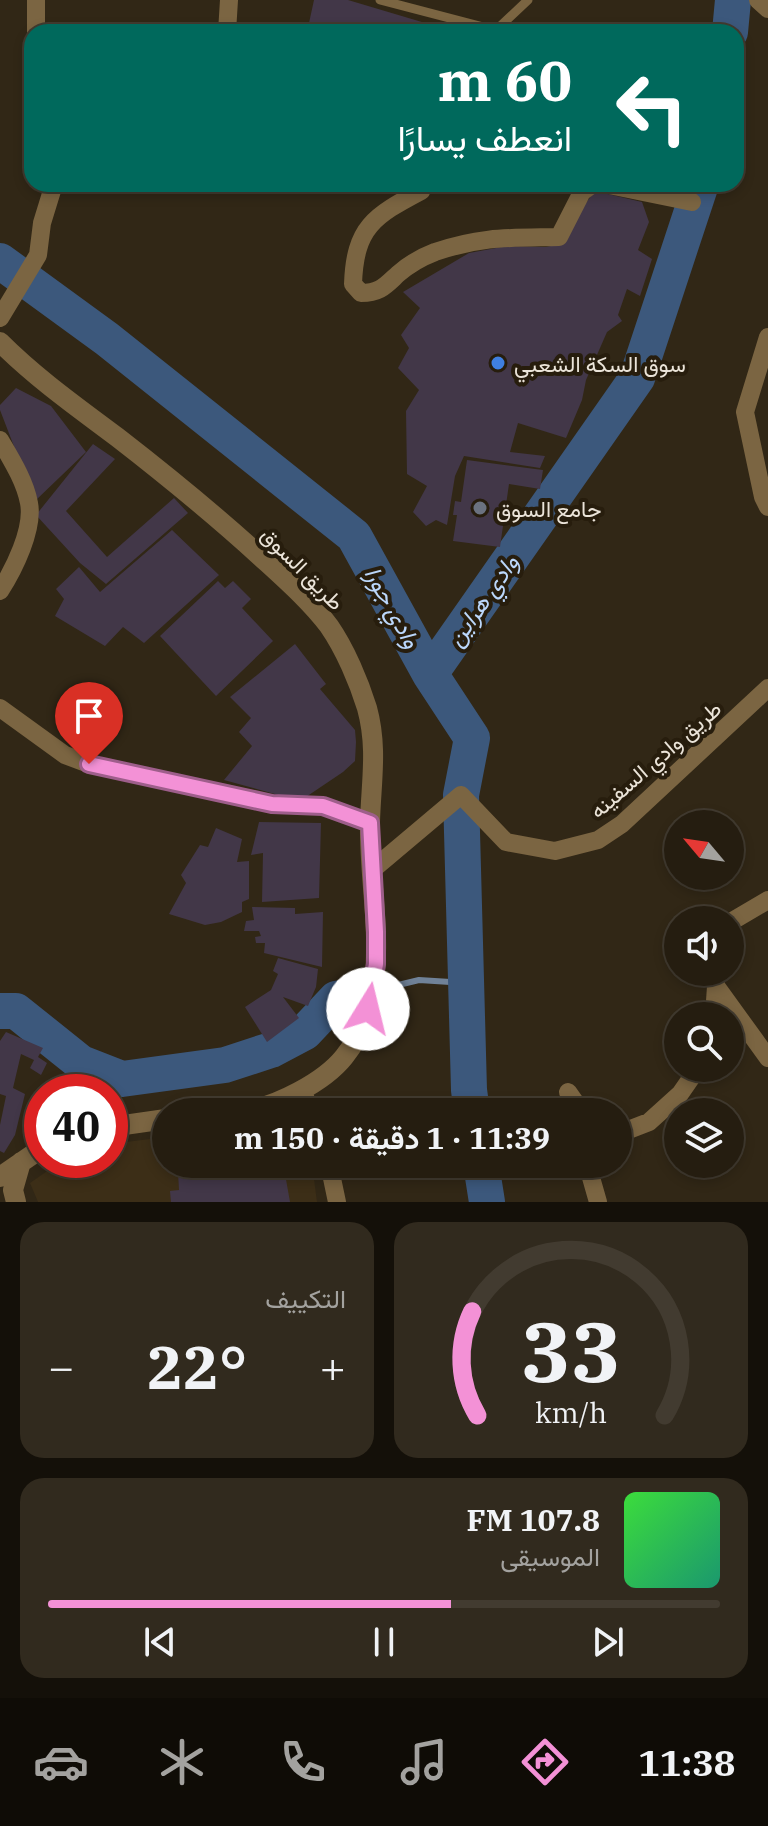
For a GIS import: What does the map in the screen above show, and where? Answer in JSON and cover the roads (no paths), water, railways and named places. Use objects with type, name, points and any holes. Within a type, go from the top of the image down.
[{"type":"street","points":[[36,0],[36,24]]},
{"type":"street","points":[[228,24],[229,0]]},
{"type":"street","points":[[758,0],[768,9]]},
{"type":"street","points":[[0,318],[38,255],[42,223],[52,192]]},
{"type":"street","points":[[419,192],[372,221],[360,240],[353,284],[361,293],[375,293],[411,264],[433,253],[474,240],[559,237],[582,192]]},
{"type":"street","points":[[643,192],[692,202]]},
{"type":"street","points":[[768,337],[745,412],[763,497],[768,507]]},
{"type":"street","name":"طريق السوق","points":[[0,342],[24,366],[146,460],[295,589],[330,628],[367,709],[375,761],[370,823],[376,964],[368,1009],[343,1059],[302,1091],[282,1098]]},
{"type":"street","points":[[0,440],[15,466],[30,504],[27,531],[19,555],[0,591]]},
{"type":"street","name":"طريق وادي السفينه","points":[[372,870],[461,795],[506,842],[555,851],[598,840],[622,824],[768,688]]},
{"type":"street","points":[[0,708],[65,755],[89,764],[272,804],[323,806],[370,823]]},
{"type":"street","points":[[744,914],[768,900]]},
{"type":"street","points":[[721,986],[768,1058]]},
{"type":"street","points":[[632,1129],[649,1122],[680,1094],[688,1082]]},
{"type":"street","points":[[302,1091],[305,1098]]},
{"type":"street","points":[[568,1092],[572,1098]]},
{"type":"street","points":[[128,1124],[152,1121]]},
{"type":"street","points":[[0,1177],[24,1160]]},
{"type":"street","points":[[16,1202],[13,1190],[21,1162]]},
{"type":"street","points":[[332,1178],[337,1202]]},
{"type":"street","points":[[591,1178],[598,1202]]},
{"type":"lane","points":[[380,0],[468,24]]},
{"type":"lane","points":[[502,24],[528,0]]},
{"type":"waterway","name":"وادي هراين","points":[[731,24],[733,0]]},
{"type":"waterway","name":"وادي هراين","points":[[430,674],[637,378],[698,192]]},
{"type":"waterway","name":"وادي جورا","points":[[0,261],[107,339],[354,536],[430,674],[472,738],[461,795],[470,1098]]},
{"type":"waterway","points":[[390,987],[419,980],[466,983]]},
{"type":"waterway","points":[[0,1011],[16,1011],[81,1063],[122,1079],[225,1065],[271,1050],[305,1032],[336,999],[352,996]]},
{"type":"waterway","name":"وادي جورا","points":[[483,1178],[487,1202]]},
{"type":"place","name":"سوق السكة الشعبي","points":[[498,363]]},
{"type":"place","name":"جامع السوق","points":[[480,508]]}]
